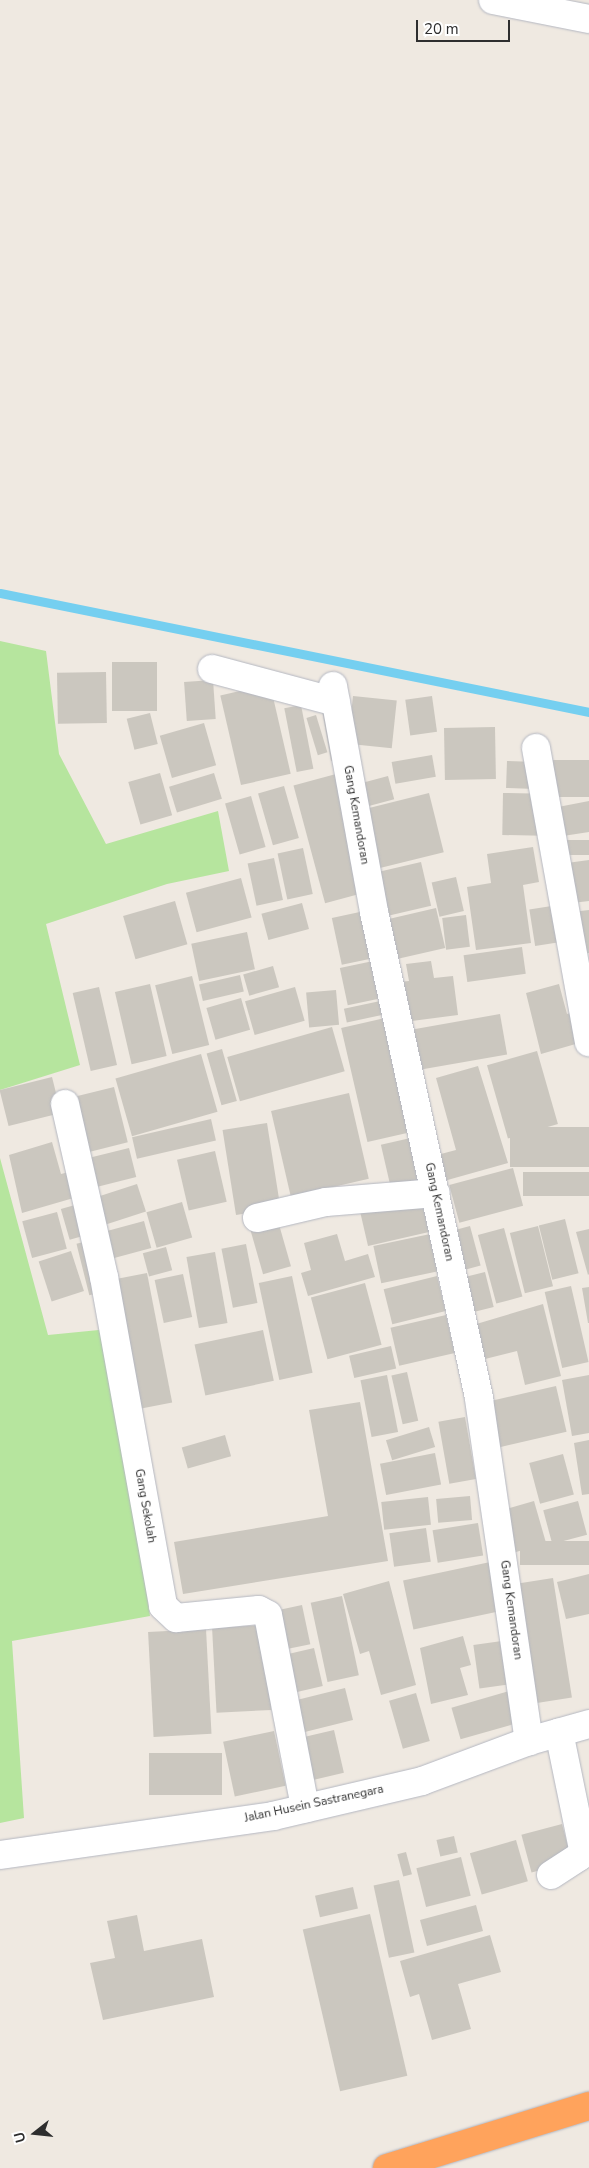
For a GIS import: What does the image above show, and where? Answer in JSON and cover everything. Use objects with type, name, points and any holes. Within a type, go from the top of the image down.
[{"type":"highway","points":[[387,2168],[589,2106]]},
{"type":"street","points":[[493,0],[589,19]]},
{"type":"street","name":"Gang Kemandoran","points":[[212,668],[335,694],[374,912],[479,1399],[529,1741]]},
{"type":"street","points":[[536,748],[589,1042]]},
{"type":"street","name":"Gang Sekolah","points":[[65,1104],[104,1277],[163,1606],[176,1618],[259,1610],[268,1615],[305,1808]]},
{"type":"street","points":[[256,1218],[335,1201],[436,1193]]},
{"type":"street","name":"Jalan Husein Sastranegara","points":[[0,1855],[305,1808],[422,1780],[529,1741],[589,1724]]},
{"type":"street","points":[[551,1875],[579,1857],[583,1850],[559,1732]]},
{"type":"green space","points":[[0,641],[46,651],[59,754],[106,844],[218,811],[229,871],[167,884],[46,924],[80,1065],[0,1090]]},
{"type":"green space","points":[[0,1158],[48,1335],[109,1329],[150,1616],[12,1641],[24,1818],[0,1823]]},
{"type":"building","points":[[112,662],[157,662],[157,711],[112,711]]},
{"type":"building","points":[[106,672],[107,723],[58,724],[57,673]]},
{"type":"building","points":[[213,680],[216,719],[187,721],[184,682]]},
{"type":"building","points":[[270,684],[291,774],[241,785],[220,695]]},
{"type":"building","points":[[353,696],[397,701],[392,748],[348,744]]},
{"type":"building","points":[[432,696],[437,732],[410,735],[405,700]]},
{"type":"building","points":[[301,705],[313,769],[297,772],[284,708]]},
{"type":"building","points":[[333,709],[342,759],[331,761],[322,711]]},
{"type":"building","points":[[150,713],[158,744],[134,750],[127,719]]},
{"type":"building","points":[[316,715],[327,752],[318,755],[306,718]]},
{"type":"building","points":[[204,723],[216,765],[172,778],[160,736]]},
{"type":"building","points":[[495,727],[496,779],[445,780],[444,728]]},
{"type":"building","points":[[432,755],[436,777],[395,784],[392,762]]},
{"type":"building","points":[[553,760],[589,760],[589,797],[553,797]]},
{"type":"building","points":[[507,761],[536,762],[535,789],[506,788]]},
{"type":"building","points":[[160,773],[172,815],[140,824],[128,782]]},
{"type":"building","points":[[214,773],[222,799],[177,813],[169,787]]},
{"type":"building","points":[[336,774],[368,892],[325,903],[293,785]]},
{"type":"building","points":[[388,776],[394,799],[361,808],[355,785]]},
{"type":"building","points":[[284,786],[299,838],[273,845],[258,793]]},
{"type":"building","points":[[429,793],[444,852],[375,869],[360,810]]},
{"type":"building","points":[[503,793],[543,794],[542,836],[502,835]]},
{"type":"building","points":[[251,796],[266,847],[240,854],[225,803]]},
{"type":"building","points":[[589,801],[589,832],[563,836],[558,807]]},
{"type":"building","points":[[559,840],[589,840],[589,855],[559,855]]},
{"type":"building","points":[[533,847],[539,882],[523,885],[531,943],[476,950],[467,887],[491,883],[487,854]]},
{"type":"building","points":[[303,848],[313,894],[287,899],[278,853]]},
{"type":"building","points":[[274,858],[283,900],[257,906],[248,864]]},
{"type":"building","points":[[589,860],[589,901],[572,903],[567,863]]},
{"type":"building","points":[[421,862],[431,906],[389,916],[379,872]]},
{"type":"building","points":[[456,877],[464,911],[440,917],[432,883]]},
{"type":"building","points":[[241,878],[252,918],[197,932],[186,893]]},
{"type":"building","points":[[175,901],[187,944],[135,959],[123,916]]},
{"type":"building","points":[[302,903],[309,929],[268,940],[261,914]]},
{"type":"building","points":[[558,905],[564,942],[535,946],[529,910]]},
{"type":"building","points":[[436,908],[445,948],[393,960],[383,920]]},
{"type":"building","points":[[369,910],[379,957],[342,965],[332,918]]},
{"type":"building","points":[[589,910],[589,953],[577,954],[572,912]]},
{"type":"building","points":[[466,915],[470,947],[446,950],[442,918]]},
{"type":"building","points":[[247,932],[255,969],[199,981],[191,944]]},
{"type":"building","points":[[522,947],[526,974],[467,982],[464,955]]},
{"type":"building","points":[[378,960],[386,997],[348,1005],[340,968]]},
{"type":"building","points":[[431,961],[434,978],[453,976],[458,1015],[404,1022],[399,982],[409,981],[406,964]]},
{"type":"building","points":[[273,966],[279,987],[249,996],[243,975]]},
{"type":"building","points":[[240,975],[244,992],[203,1001],[199,984]]},
{"type":"building","points":[[192,976],[209,1045],[172,1054],[155,985]]},
{"type":"building","points":[[150,984],[167,1056],[132,1064],[115,992]]},
{"type":"building","points":[[559,984],[567,1014],[577,1011],[586,1041],[541,1054],[526,993]]},
{"type":"building","points":[[99,987],[117,1065],[91,1071],[73,993]]},
{"type":"building","points":[[295,987],[305,1021],[255,1035],[245,1001]]},
{"type":"building","points":[[336,990],[339,1025],[309,1027],[306,993]]},
{"type":"building","points":[[241,998],[250,1030],[215,1040],[206,1008]]},
{"type":"building","points":[[385,1000],[388,1014],[347,1022],[344,1009]]},
{"type":"building","points":[[500,1014],[507,1054],[413,1071],[405,1031]]},
{"type":"building","points":[[385,1018],[411,1132],[367,1142],[341,1028]]},
{"type":"building","points":[[332,1027],[345,1071],[240,1101],[227,1057]]},
{"type":"building","points":[[222,1049],[237,1101],[222,1105],[207,1053]]},
{"type":"building","points":[[537,1051],[558,1124],[508,1138],[487,1065]]},
{"type":"building","points":[[201,1054],[218,1112],[132,1136],[115,1079]]},
{"type":"building","points":[[478,1066],[508,1163],[444,1181],[437,1155],[456,1150],[436,1078]]},
{"type":"building","points":[[52,1077],[61,1113],[9,1126],[0,1090]]},
{"type":"building","points":[[114,1087],[128,1142],[81,1154],[67,1099]]},
{"type":"building","points":[[349,1093],[369,1179],[291,1197],[271,1111]]},
{"type":"building","points":[[211,1119],[216,1140],[137,1159],[132,1137]]},
{"type":"building","points":[[267,1123],[280,1208],[236,1215],[223,1130]]},
{"type":"building","points":[[510,1127],[589,1127],[589,1167],[510,1167]]},
{"type":"building","points":[[415,1137],[426,1185],[392,1193],[381,1145]]},
{"type":"building","points":[[52,1142],[61,1174],[69,1172],[77,1197],[22,1213],[9,1155]]},
{"type":"building","points":[[129,1148],[136,1177],[91,1188],[83,1159]]},
{"type":"building","points":[[215,1151],[227,1202],[189,1210],[177,1160]]},
{"type":"building","points":[[513,1168],[523,1206],[459,1223],[449,1185]]},
{"type":"building","points":[[523,1172],[589,1172],[589,1196],[523,1196]]},
{"type":"building","points":[[137,1184],[146,1212],[101,1226],[92,1199]]},
{"type":"building","points":[[425,1195],[433,1231],[368,1246],[360,1210]]},
{"type":"building","points":[[182,1202],[192,1238],[157,1248],[146,1212]]},
{"type":"building","points":[[82,1203],[91,1234],[70,1240],[61,1209]]},
{"type":"building","points":[[57,1212],[67,1249],[32,1258],[22,1221]]},
{"type":"building","points":[[565,1219],[579,1273],[552,1280],[539,1226]]},
{"type":"building","points":[[144,1221],[151,1248],[108,1260],[101,1233]]},
{"type":"building","points":[[278,1221],[291,1266],[263,1274],[250,1229]]},
{"type":"building","points":[[470,1226],[481,1266],[455,1273],[444,1233]]},
{"type":"building","points":[[538,1226],[553,1286],[525,1293],[510,1233]]},
{"type":"building","points":[[504,1228],[522,1297],[496,1304],[478,1235]]},
{"type":"building","points":[[589,1229],[589,1274],[588,1275],[576,1232]]},
{"type":"building","points":[[435,1233],[443,1270],[381,1283],[373,1246]]},
{"type":"building","points":[[337,1234],[345,1261],[368,1254],[375,1277],[308,1296],[301,1273],[311,1270],[304,1243]]},
{"type":"building","points":[[92,1240],[105,1291],[89,1295],[76,1244]]},
{"type":"building","points":[[246,1244],[257,1303],[233,1308],[221,1249]]},
{"type":"building","points":[[166,1247],[172,1270],[149,1276],[143,1253]]},
{"type":"building","points":[[71,1251],[84,1291],[52,1301],[39,1262]]},
{"type":"building","points":[[215,1252],[228,1323],[199,1328],[186,1257]]},
{"type":"building","points":[[485,1272],[494,1307],[464,1314],[455,1279]]},
{"type":"building","points":[[147,1273],[172,1403],[135,1410],[110,1280]]},
{"type":"building","points":[[183,1274],[192,1317],[164,1323],[155,1280]]},
{"type":"building","points":[[292,1276],[313,1373],[279,1380],[259,1283]]},
{"type":"building","points":[[437,1276],[446,1311],[392,1324],[384,1289]]},
{"type":"building","points":[[365,1283],[382,1345],[327,1359],[311,1297]]},
{"type":"building","points":[[571,1286],[589,1362],[562,1368],[545,1292]]},
{"type":"building","points":[[589,1287],[589,1323],[588,1323],[582,1288]]},
{"type":"building","points":[[543,1304],[561,1376],[525,1385],[517,1351],[481,1360],[473,1325]]},
{"type":"building","points":[[446,1315],[455,1353],[399,1366],[390,1328]]},
{"type":"building","points":[[263,1330],[274,1381],[205,1395],[195,1345]]},
{"type":"building","points":[[391,1346],[396,1368],[354,1378],[349,1356]]},
{"type":"building","points":[[407,1372],[418,1421],[403,1424],[391,1376]]},
{"type":"building","points":[[387,1375],[398,1432],[372,1437],[360,1380]]},
{"type":"building","points":[[589,1375],[589,1433],[572,1436],[562,1380]]},
{"type":"building","points":[[556,1386],[567,1432],[493,1449],[482,1403]]},
{"type":"building","points":[[360,1402],[388,1561],[183,1594],[174,1542],[328,1516],[309,1410]]},
{"type":"building","points":[[465,1417],[476,1479],[449,1484],[438,1422]]},
{"type":"building","points":[[429,1427],[435,1447],[392,1460],[386,1440]]},
{"type":"building","points":[[225,1435],[231,1456],[188,1469],[182,1447]]},
{"type":"building","points":[[589,1440],[589,1494],[582,1495],[574,1443]]},
{"type":"building","points":[[435,1453],[441,1484],[386,1495],[380,1464]]},
{"type":"building","points":[[563,1454],[574,1495],[540,1504],[529,1463]]},
{"type":"building","points":[[470,1496],[472,1520],[438,1523],[436,1499]]},
{"type":"building","points":[[428,1497],[431,1525],[384,1530],[381,1502]]},
{"type":"building","points":[[534,1501],[546,1543],[513,1553],[501,1510]]},
{"type":"building","points":[[578,1501],[587,1535],[552,1544],[543,1510]]},
{"type":"building","points":[[478,1523],[483,1556],[438,1563],[433,1530]]},
{"type":"building","points":[[426,1528],[431,1562],[394,1567],[389,1533]]},
{"type":"building","points":[[520,1541],[589,1541],[589,1565],[520,1565]]},
{"type":"building","points":[[495,1561],[505,1610],[413,1629],[403,1581]]},
{"type":"building","points":[[589,1574],[589,1614],[566,1619],[557,1582]]},
{"type":"building","points":[[553,1578],[572,1698],[535,1703],[516,1584]]},
{"type":"building","points":[[389,1581],[416,1685],[381,1695],[369,1651],[360,1654],[343,1594]]},
{"type":"building","points":[[342,1596],[359,1675],[328,1682],[311,1603]]},
{"type":"building","points":[[302,1605],[310,1644],[286,1649],[278,1610]]},
{"type":"building","points":[[267,1625],[271,1710],[217,1713],[212,1628]]},
{"type":"building","points":[[206,1629],[211,1734],[154,1737],[148,1632]]},
{"type":"building","points":[[463,1636],[471,1665],[460,1668],[468,1695],[431,1704],[420,1648]]},
{"type":"building","points":[[509,1640],[515,1684],[479,1689],[473,1645]]},
{"type":"building","points":[[314,1648],[323,1686],[291,1693],[282,1655]]},
{"type":"building","points":[[345,1688],[353,1720],[297,1734],[289,1702]]},
{"type":"building","points":[[513,1690],[522,1722],[461,1739],[451,1708]]},
{"type":"building","points":[[416,1693],[430,1741],[403,1749],[389,1701]]},
{"type":"building","points":[[334,1730],[344,1773],[311,1781],[301,1738]]},
{"type":"building","points":[[274,1731],[286,1786],[235,1797],[223,1742]]},
{"type":"building","points":[[149,1753],[222,1753],[222,1795],[149,1795]]},
{"type":"building","points":[[562,1824],[572,1862],[532,1873],[521,1835]]},
{"type":"building","points":[[454,1836],[458,1853],[440,1857],[436,1840]]},
{"type":"building","points":[[516,1840],[528,1881],[482,1895],[470,1853]]},
{"type":"building","points":[[406,1852],[412,1874],[403,1877],[397,1854]]},
{"type":"building","points":[[461,1857],[471,1896],[426,1907],[416,1868]]},
{"type":"building","points":[[399,1880],[414,1952],[389,1958],[374,1885]]},
{"type":"building","points":[[353,1887],[358,1908],[320,1917],[315,1896]]},
{"type":"building","points":[[476,1905],[483,1931],[427,1946],[420,1920]]},
{"type":"building","points":[[370,1914],[407,2076],[340,2091],[303,1930]]},
{"type":"building","points":[[137,1915],[144,1951],[202,1939],[214,1997],[103,2020],[90,1963],[115,1958],[107,1921]]},
{"type":"building","points":[[490,1935],[501,1972],[458,1984],[471,2029],[432,2040],[419,1994],[410,1997],[400,1961]]},
{"type":"waterway","points":[[0,593],[589,712]]}]
